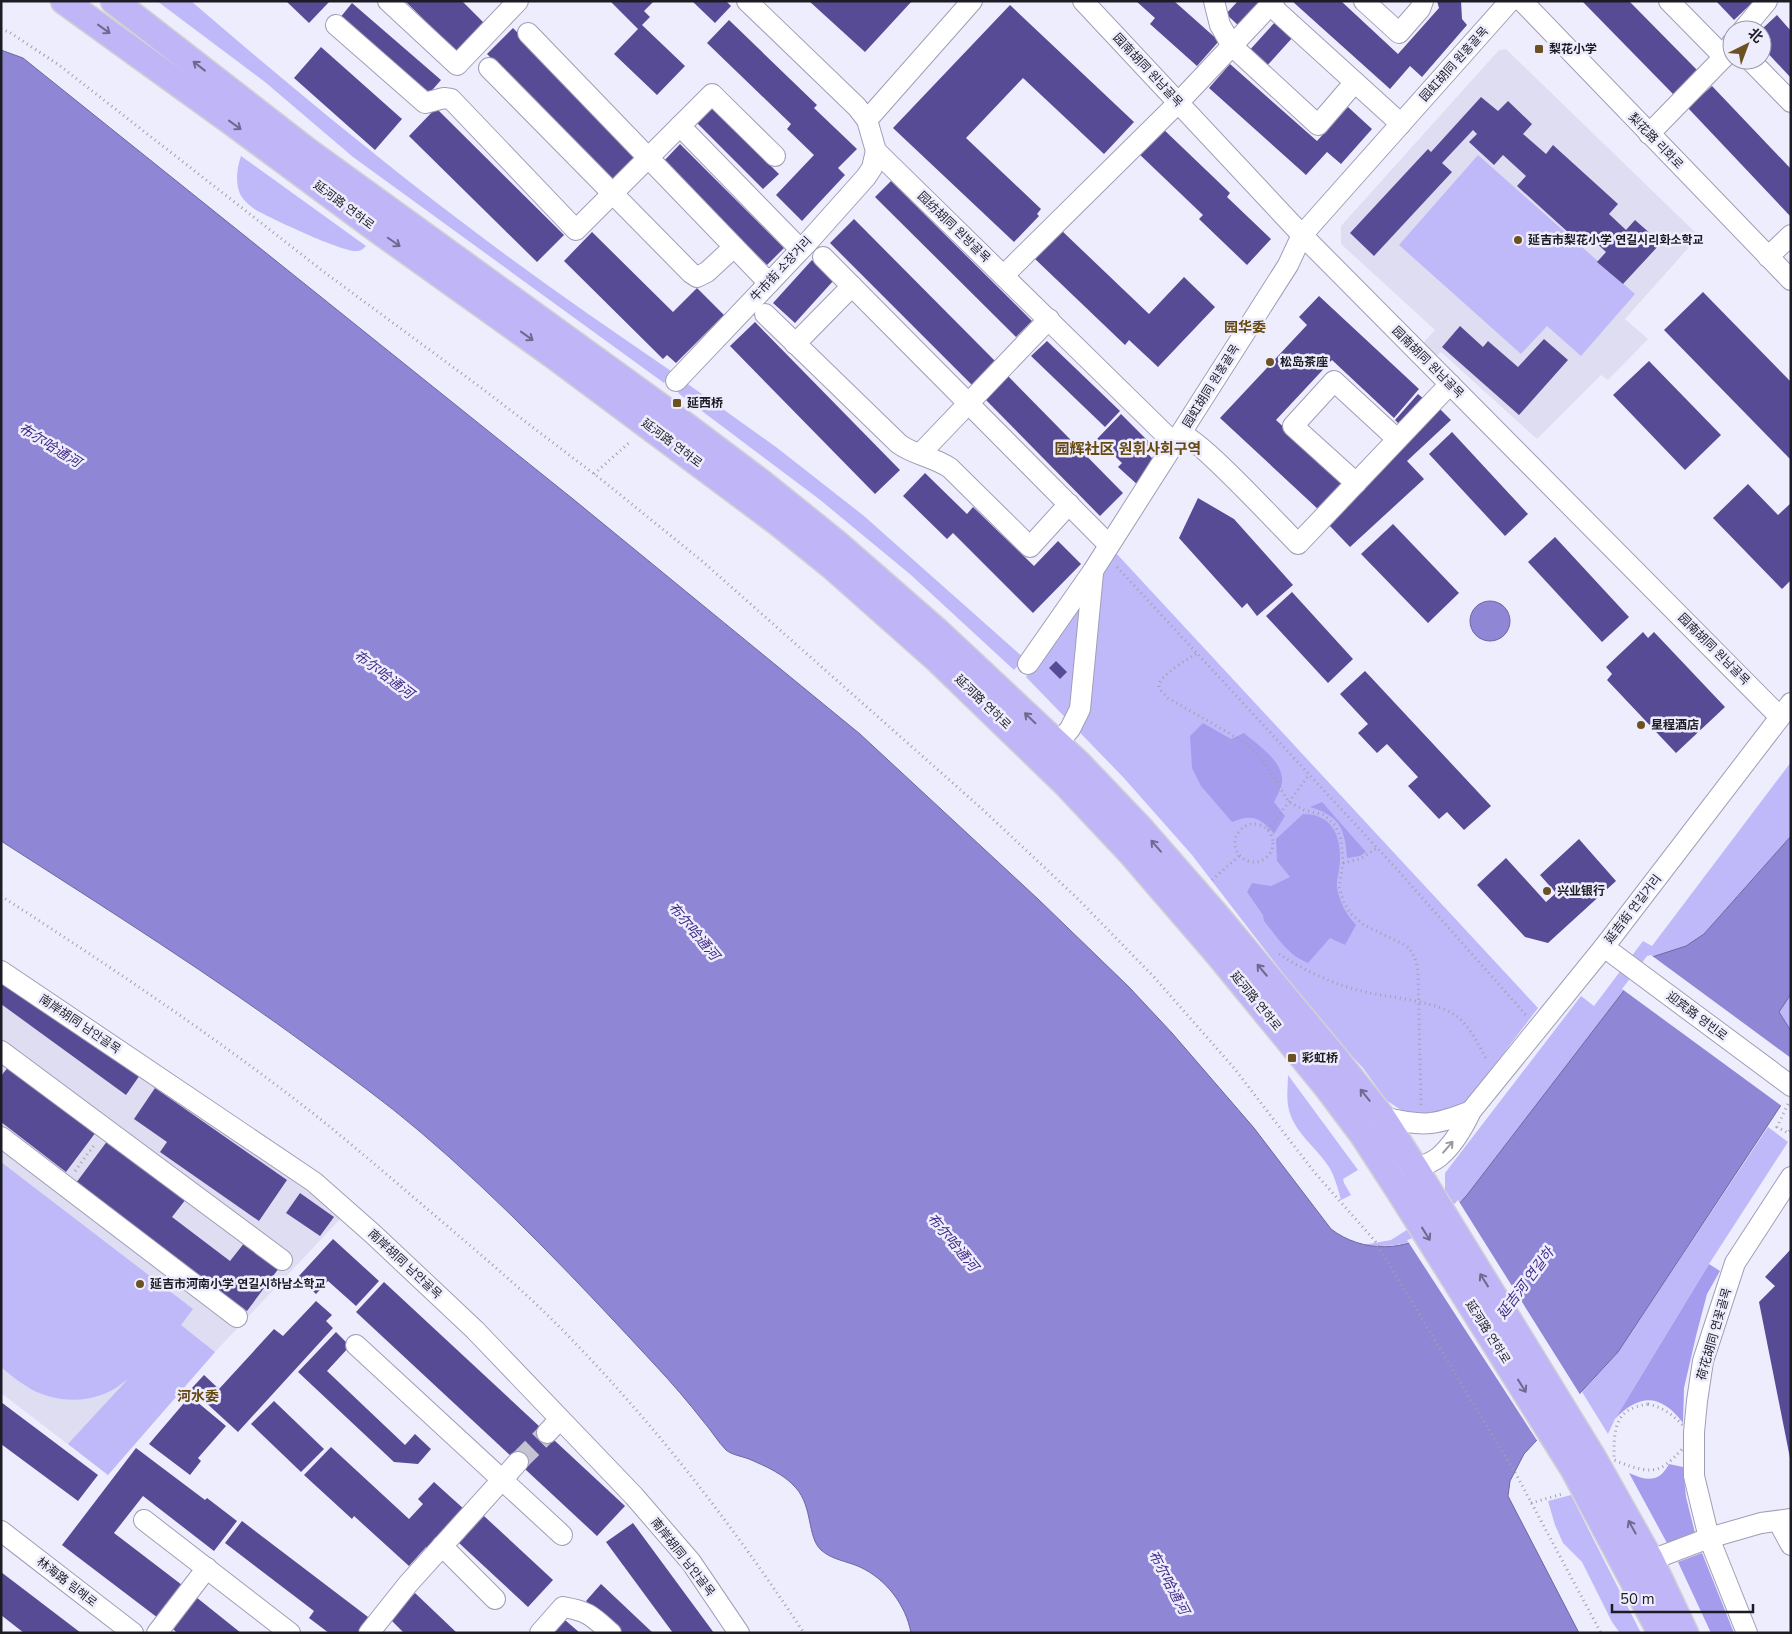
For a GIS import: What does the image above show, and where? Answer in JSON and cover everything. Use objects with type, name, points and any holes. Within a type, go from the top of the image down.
[{"type":"main road","name":"延河路 연하로","points":[[64,1],[646,423],[834,567],[910,635],[1073,791],[1218,954],[1327,1087],[1363,1135],[1407,1179]]},
{"type":"main road","name":"延河路 연하로","points":[[114,1],[306,150],[666,411],[763,484],[834,542],[938,632],[1078,763],[1134,822],[1211,909],[1382,1117],[1407,1179],[1582,1462],[1639,1565],[1685,1633]]},
{"type":"main road","name":"延河路 연하로","points":[[1639,1565],[1661,1633]]},
{"type":"street","points":[[388,1],[457,65],[506,5]]},
{"type":"street","name":"园纺胡同 원방골목","points":[[747,1],[857,107],[867,120],[876,150],[1049,319],[1178,439],[1186,435],[1205,451],[1298,544],[1356,483]]},
{"type":"street","points":[[867,120],[972,1]]},
{"type":"street","name":"园南胡同 원남골목","points":[[1083,1],[1302,235],[1450,384],[1786,710]]},
{"type":"street","points":[[1214,1],[1220,25],[1232,46],[1318,125],[1355,82]]},
{"type":"street","points":[[1364,1],[1399,33],[1420,9],[1424,1]]},
{"type":"street","name":"园虹胡同 원홍골목","points":[[1057,744],[1070,729],[1080,709],[1093,572],[1288,265],[1302,235],[1510,1]]},
{"type":"street","name":"梨花路 리화로","points":[[1522,1],[1791,280]]},
{"type":"street","points":[[1669,1],[1722,45]]},
{"type":"street","points":[[1751,20],[1767,1]]},
{"type":"street","points":[[1004,275],[1179,102],[1272,3],[1401,124]]},
{"type":"street","points":[[336,25],[425,103],[444,98],[451,99],[576,230],[712,94],[776,156]]},
{"type":"street","points":[[528,33],[769,282]]},
{"type":"street","points":[[1649,134],[1722,56]]},
{"type":"street","points":[[489,68],[691,273],[697,277],[707,272],[734,247]]},
{"type":"street","points":[[1760,70],[1791,102]]},
{"type":"street","points":[[680,126],[800,249]]},
{"type":"street","name":"牛市街 소장거리","points":[[676,380],[866,177],[872,168],[876,150]]},
{"type":"street","points":[[1768,257],[1791,235]]},
{"type":"street","points":[[823,258],[1068,504],[1107,550]]},
{"type":"street","points":[[795,344],[852,286]]},
{"type":"street","points":[[765,314],[898,444],[950,468],[1030,548],[1068,504]]},
{"type":"street","points":[[920,454],[1049,319]]},
{"type":"street","points":[[1397,439],[1334,381],[1293,426],[1356,483],[1450,384]]},
{"type":"street","points":[[1028,664],[1093,572]]},
{"type":"street","name":"延吉街 연길거리","points":[[1407,1179],[1439,1157],[1462,1130],[1471,1112],[1538,1028],[1610,951],[1786,710]]},
{"type":"street","name":"迎宾路 영빈로","points":[[1610,951],[1791,1086]]},
{"type":"street","name":"南岸胡同 남안골목","points":[[1,971],[314,1182],[373,1234],[475,1330],[634,1496],[691,1562],[739,1633]]},
{"type":"street","points":[[1,1051],[282,1260]]},
{"type":"street","points":[[1382,1117],[1424,1125],[1447,1121],[1471,1112]]},
{"type":"street","points":[[1,1137],[238,1317]]},
{"type":"street","name":"荷花胡同 연꽃골목","points":[[1747,1633],[1709,1538],[1694,1476],[1694,1436],[1697,1401],[1704,1361],[1735,1263],[1791,1177]]},
{"type":"street","points":[[356,1345],[562,1535]]},
{"type":"street","points":[[546,1434],[560,1419]]},
{"type":"street","points":[[369,1633],[408,1584],[518,1462]]},
{"type":"street","points":[[144,1520],[290,1633]]},
{"type":"street","points":[[1639,1565],[1709,1538],[1761,1523],[1784,1520],[1791,1545]]},
{"type":"street","name":"林海路 림해로","points":[[1,1531],[133,1633]]},
{"type":"street","points":[[442,1546],[495,1599]]},
{"type":"street","points":[[157,1633],[207,1568]]},
{"type":"street","points":[[540,1633],[563,1607],[590,1614],[611,1633]]},
{"type":"path","points":[[1,29],[9,32],[59,66],[316,266],[594,474],[702,561],[981,808],[1077,898],[1154,977],[1234,1068],[1315,1173],[1375,1241],[1517,1476],[1600,1633]]},
{"type":"path","points":[[594,474],[636,438]]},
{"type":"path","points":[[1107,550],[1196,654],[1377,848],[1538,1028]]},
{"type":"path","points":[[1196,654],[1162,678],[1159,685],[1162,692],[1168,698],[1241,740],[1260,756],[1289,802],[1304,810],[1324,815],[1335,825],[1341,838],[1343,863],[1339,887],[1344,903],[1351,914],[1364,925],[1410,949],[1416,959],[1420,1002],[1421,1113]]},
{"type":"path","points":[[1268,830],[1309,775]]},
{"type":"path","points":[[1252,824],[1258,824],[1268,830],[1273,842],[1269,855],[1258,861],[1245,860],[1235,845],[1237,833],[1241,828],[1252,824]]},
{"type":"path","points":[[1343,863],[1360,859],[1377,848]]},
{"type":"path","points":[[1208,883],[1240,855]]},
{"type":"path","points":[[1,896],[169,1007],[247,1063],[355,1147],[508,1279],[574,1342],[688,1470],[771,1583],[804,1633]]},
{"type":"path","points":[[1272,949],[1293,964],[1338,983],[1365,992],[1420,1002],[1443,1009],[1457,1016],[1471,1032],[1490,1066]]},
{"type":"path","points":[[1791,1098],[1777,1127],[1788,1133],[1791,1129]]},
{"type":"path","points":[[64,1185],[106,1129]]},
{"type":"path","points":[[1638,1405],[1657,1405],[1666,1410],[1694,1436],[1661,1468],[1644,1470],[1614,1460],[1615,1428],[1620,1418],[1638,1405]]},
{"type":"path","points":[[1531,1503],[1566,1492]]},
{"type":"shaded area","points":[[157,1],[191,1],[323,112],[424,193],[484,239],[671,371],[664,383],[353,157],[265,82]]},
{"type":"shaded area","name":"延吉市梨花小学 연길시리화소학교","points":[[1506,49],[1699,236],[1625,319],[1648,339],[1608,380],[1601,375],[1537,439],[1441,352],[1437,356],[1423,343],[1435,330],[1341,244],[1341,226],[1499,50]]},
{"type":"shaded area","points":[[1478,155],[1635,294],[1581,356],[1547,326],[1521,354],[1399,245]]},
{"type":"shaded area","points":[[241,156],[366,246],[359,251],[348,250],[322,241],[254,209],[243,199],[237,185],[238,165]]},
{"type":"shaded area","points":[[685,382],[776,447],[864,516],[1024,658],[1014,670],[911,575],[819,499],[678,393]]},
{"type":"shaded area","points":[[1115,552],[1538,1008],[1471,1096],[1459,1108],[1440,1116],[1404,1112],[1386,1100],[1363,1068],[1326,1029],[1192,855],[1123,777],[1026,677]]},
{"type":"shaded area","points":[[1203,723],[1231,739],[1244,733],[1271,756],[1276,763],[1282,779],[1281,787],[1274,802],[1285,816],[1274,834],[1264,824],[1255,819],[1245,818],[1232,822],[1201,786],[1192,768],[1190,736]]},
{"type":"shaded area","points":[[1791,762],[1791,836],[1704,934],[1686,946],[1649,958],[1467,1195],[1438,1227],[1421,1238],[1402,1244],[1383,1246],[1363,1245],[1391,1240],[1427,1217],[1445,1197],[1445,1173],[1581,996],[1594,1006],[1643,941],[1652,946]]},
{"type":"shaded area","points":[[1322,802],[1366,852],[1360,856],[1347,858],[1345,839],[1339,825],[1328,815],[1310,807]]},
{"type":"shaded area","points":[[1303,814],[1321,818],[1332,827],[1336,834],[1340,851],[1337,888],[1344,908],[1356,925],[1345,945],[1330,938],[1308,963],[1294,955],[1283,945],[1264,921],[1263,915],[1247,892],[1252,883],[1271,886],[1290,877],[1277,861],[1276,839]]},
{"type":"shaded area","name":"延吉市河南小学 연길시하남소학교","points":[[1,972],[303,1182],[343,1216],[215,1352],[108,1475],[1,1393]]},
{"type":"shaded area","points":[[1791,994],[1791,1031],[1779,1012]]},
{"type":"shaded area","points":[[1288,1075],[1358,1170],[1343,1179],[1351,1195],[1341,1200],[1335,1179],[1329,1167],[1301,1133],[1292,1118],[1288,1101]]},
{"type":"shaded area","points":[[1768,1127],[1788,1142],[1709,1264],[1615,1419],[1608,1434],[1582,1392],[1618,1352]]},
{"type":"shaded area","points":[[1,1162],[193,1309],[181,1325],[215,1352],[108,1475],[68,1444],[128,1379],[108,1392],[92,1398],[73,1400],[43,1395],[34,1391],[1,1367]]},
{"type":"shaded area","points":[[1709,1264],[1720,1271],[1707,1294],[1696,1336],[1684,1388],[1683,1423],[1667,1406],[1650,1400],[1633,1405],[1615,1419]]},
{"type":"shaded area","points":[[1669,1464],[1683,1467],[1686,1497],[1695,1533],[1667,1543],[1629,1473],[1641,1478],[1652,1479],[1661,1475]]},
{"type":"shaded area","points":[[1571,1495],[1641,1633],[1620,1633],[1612,1622],[1582,1562],[1563,1543],[1548,1501]]},
{"type":"shaded area","points":[[1702,1553],[1734,1633],[1711,1633],[1678,1562]]},
{"type":"water","points":[[1,50],[23,58],[573,499],[860,734],[1038,899],[1129,987],[1172,1033],[1254,1128],[1331,1229],[1343,1237],[1371,1246],[1385,1247],[1413,1242],[1426,1236],[1438,1227],[1467,1195],[1649,958],[1686,946],[1704,934],[1791,836],[1791,994],[1779,1012],[1791,1031],[1791,1090],[1618,1352],[1524,1454],[1510,1481],[1508,1496],[1579,1633],[911,1633],[900,1603],[878,1578],[860,1567],[830,1556],[821,1550],[814,1537],[805,1504],[796,1488],[768,1468],[726,1450],[674,1386],[598,1304],[480,1185],[418,1130],[380,1099],[277,1023],[160,943],[1,841]]},
{"type":"water","points":[[1490,601],[1504,607],[1510,621],[1504,635],[1490,641],[1476,635],[1470,621],[1476,607]]},
{"type":"pier","points":[[1651,955],[1791,1058],[1791,1094],[1783,1107],[1622,989],[1647,956]]},
{"type":"pier","points":[[1458,1200],[1581,1396],[1538,1442],[1407,1240],[1436,1225]]},
{"type":"building","points":[[286,1],[330,1],[309,23]]},
{"type":"building","points":[[405,1],[462,1],[484,23],[457,52]]},
{"type":"building","points":[[610,1],[654,1],[644,11],[650,17],[642,25],[685,66],[657,95],[614,54],[638,29]]},
{"type":"building","points":[[692,1],[726,1],[731,6],[715,23]]},
{"type":"building","points":[[809,1],[912,1],[865,52]]},
{"type":"building","points":[[1136,1],[1174,1],[1219,41],[1197,66],[1150,24],[1155,18]]},
{"type":"building","points":[[1238,1],[1262,1],[1239,26],[1226,14]]},
{"type":"building","points":[[1292,1],[1341,1],[1398,54],[1439,8],[1437,1],[1461,1],[1462,19],[1467,25],[1422,77],[1410,66],[1390,89]]},
{"type":"building","points":[[1582,1],[1629,1],[1698,71],[1674,95]]},
{"type":"building","points":[[1716,1],[1754,1],[1734,20]]},
{"type":"building","points":[[352,3],[441,80],[427,96],[339,19]]},
{"type":"building","points":[[1010,5],[1134,122],[1104,154],[1023,78],[966,138],[1041,209],[1037,214],[1039,216],[1014,242],[893,128]]},
{"type":"building","points":[[1777,15],[1791,31],[1791,78],[1772,58],[1772,20]]},
{"type":"building","points":[[729,20],[817,105],[814,108],[857,149],[838,168],[845,175],[802,221],[776,195],[814,155],[787,129],[791,124],[707,43]]},
{"type":"building","points":[[1276,21],[1293,37],[1264,69],[1247,53]]},
{"type":"building","points":[[513,28],[642,160],[616,185],[487,54]]},
{"type":"building","points":[[321,47],[402,119],[375,150],[294,78]]},
{"type":"building","points":[[1230,64],[1317,141],[1348,107],[1372,129],[1341,164],[1327,152],[1306,175],[1209,88]]},
{"type":"building","points":[[1712,86],[1791,169],[1791,217],[1688,108]]},
{"type":"building","points":[[1481,97],[1498,111],[1508,101],[1532,124],[1523,134],[1546,154],[1553,145],[1618,204],[1609,214],[1626,230],[1635,220],[1661,243],[1623,284],[1597,262],[1606,252],[1589,236],[1581,244],[1517,186],[1526,176],[1503,155],[1494,165],[1469,142],[1477,134],[1473,130],[1442,163],[1452,172],[1374,256],[1350,233],[1428,149],[1431,152]]},
{"type":"building","points":[[436,108],[564,235],[537,262],[409,136]]},
{"type":"building","points":[[712,108],[779,174],[763,189],[697,123]]},
{"type":"building","points":[[1160,126],[1230,193],[1227,197],[1271,239],[1247,265],[1199,219],[1203,215],[1136,151]]},
{"type":"building","points":[[680,144],[784,248],[767,265],[663,162]]},
{"type":"building","points":[[891,181],[1032,321],[1016,337],[875,197]]},
{"type":"building","points":[[854,219],[997,363],[973,386],[830,243]]},
{"type":"building","points":[[1061,230],[1149,314],[1184,277],[1215,307],[1158,367],[1129,340],[1125,345],[1034,258]]},
{"type":"building","points":[[592,232],[673,312],[697,288],[724,315],[676,363],[667,355],[663,359],[564,261]]},
{"type":"building","points":[[812,260],[834,280],[795,323],[773,303]]},
{"type":"building","points":[[1703,292],[1791,382],[1791,460],[1664,330]]},
{"type":"building","points":[[1319,296],[1419,389],[1394,418],[1332,360],[1276,420],[1345,484],[1320,511],[1220,418],[1307,325],[1299,317]]},
{"type":"building","points":[[755,322],[900,470],[875,494],[730,346]]},
{"type":"building","points":[[1460,326],[1483,347],[1488,341],[1518,367],[1544,339],[1568,360],[1519,415],[1442,347]]},
{"type":"building","points":[[1047,341],[1120,411],[1105,427],[1031,356]]},
{"type":"building","points":[[1649,361],[1721,435],[1685,470],[1613,395]]},
{"type":"building","points":[[1007,375],[1123,493],[1100,516],[984,398]]},
{"type":"building","points":[[1418,394],[1425,400],[1401,426],[1395,420]]},
{"type":"building","points":[[1437,406],[1451,420],[1407,461],[1424,479],[1350,547],[1329,525]]},
{"type":"building","points":[[1121,414],[1150,443],[1144,450],[1159,465],[1139,486],[1118,467],[1122,463],[1097,439]]},
{"type":"building","points":[[1452,432],[1528,514],[1505,536],[1429,454]]},
{"type":"building","points":[[925,473],[967,514],[973,507],[1034,566],[1058,541],[1081,564],[1033,613],[953,533],[947,539],[903,496]]},
{"type":"building","points":[[1748,484],[1778,515],[1791,503],[1791,580],[1782,589],[1713,518]]},
{"type":"building","points":[[1198,498],[1234,519],[1293,585],[1257,616],[1247,603],[1242,608],[1179,538]]},
{"type":"building","points":[[1393,524],[1459,593],[1428,623],[1361,554]]},
{"type":"building","points":[[1555,537],[1629,617],[1602,642],[1528,562]]},
{"type":"building","points":[[1292,592],[1353,659],[1328,683],[1266,616]]},
{"type":"building","points":[[1643,632],[1648,638],[1654,632],[1725,707],[1676,753],[1607,680],[1612,674],[1606,667]]},
{"type":"building","points":[[1056,661],[1067,672],[1060,679],[1049,668]]},
{"type":"building","points":[[1365,671],[1491,806],[1464,830],[1447,812],[1439,819],[1408,786],[1418,777],[1387,744],[1377,753],[1358,733],[1368,724],[1340,694]]},
{"type":"building","points":[[1579,839],[1616,881],[1548,943],[1525,937],[1477,885],[1506,858],[1546,902],[1556,893],[1540,875]]},
{"type":"building","points":[[1,975],[140,1075],[126,1095],[1,1004]]},
{"type":"building","points":[[9,1066],[96,1132],[66,1172],[1,1122],[1,1076]]},
{"type":"building","points":[[155,1088],[287,1180],[259,1221],[160,1152],[167,1142],[134,1119]]},
{"type":"building","points":[[108,1140],[186,1199],[172,1217],[230,1261],[245,1242],[279,1268],[247,1311],[76,1183]]},
{"type":"building","points":[[300,1193],[334,1217],[320,1236],[286,1213]]},
{"type":"building","points":[[333,1239],[379,1281],[356,1306],[328,1281],[316,1294],[298,1277]]},
{"type":"building","points":[[1791,1249],[1790,1458],[1759,1302],[1775,1286],[1765,1277]]},
{"type":"building","points":[[384,1282],[625,1506],[597,1536],[356,1312]]},
{"type":"building","points":[[316,1301],[332,1315],[326,1321],[333,1328],[238,1432],[191,1389],[204,1375],[219,1389],[274,1329],[283,1336]]},
{"type":"building","points":[[336,1332],[350,1346],[327,1371],[405,1445],[415,1434],[431,1449],[418,1464],[394,1462],[298,1372]]},
{"type":"building","points":[[190,1396],[226,1426],[198,1458],[201,1461],[190,1475],[149,1444]]},
{"type":"building","points":[[274,1401],[324,1449],[301,1472],[251,1424]]},
{"type":"building","points":[[1,1402],[98,1475],[78,1501],[1,1444]]},
{"type":"building","points":[[331,1447],[409,1519],[423,1504],[418,1499],[434,1482],[465,1510],[428,1550],[426,1547],[409,1566],[354,1516],[352,1519],[304,1475]]},
{"type":"building","points":[[136,1448],[205,1500],[207,1498],[237,1521],[214,1551],[143,1496],[114,1533],[182,1585],[158,1618],[62,1545]]},
{"type":"building","points":[[484,1516],[553,1580],[528,1607],[459,1543]]},
{"type":"building","points":[[242,1521],[372,1620],[361,1633],[329,1633],[309,1618],[314,1611],[225,1543]]},
{"type":"building","points":[[633,1523],[714,1633],[673,1633],[606,1542]]},
{"type":"building","points":[[1,1572],[81,1633],[24,1633],[1,1615]]},
{"type":"building","points":[[601,1584],[653,1633],[621,1633],[586,1601]]},
{"type":"building","points":[[415,1593],[457,1633],[404,1633],[390,1619]]},
{"type":"building","points":[[196,1597],[241,1633],[177,1633],[172,1628]]},
{"type":"building","points":[[565,1620],[580,1633],[553,1633]]},
{"type":"tunnel","points":[[518,1462],[547,1433]]},
{"type":"place","name":"梨花小学","points":[[1539,49]]},
{"type":"place","name":"延吉市梨花小学 연길시리화소학교","points":[[1518,240]]},
{"type":"place","name":"松岛茶座","points":[[1270,362]]},
{"type":"place","name":"延西桥","points":[[677,403]]},
{"type":"place","name":"星程酒店","points":[[1641,725]]},
{"type":"place","name":"兴业银行","points":[[1547,891]]},
{"type":"place","name":"彩虹桥","points":[[1292,1058]]},
{"type":"place","name":"延吉市河南小学 연길시하남소학교","points":[[140,1284]]},
{"type":"district","name":"园华委","points":[[1245,327]]},
{"type":"district","name":"园辉社区 원휘사회구역","points":[[1128,449]]},
{"type":"district","name":"河水委","points":[[198,1396]]},
{"type":"water label","name":"布尔哈通河","points":[[50,445]]},
{"type":"water label","name":"布尔哈通河","points":[[384,674]]},
{"type":"water label","name":"布尔哈通河","points":[[694,931]]},
{"type":"water label","name":"布尔哈通河","points":[[953,1242]]},
{"type":"water label","name":"延吉河 연길하","points":[[1525,1283]]},
{"type":"water label","name":"布尔哈通河","points":[[1169,1582]]}]
